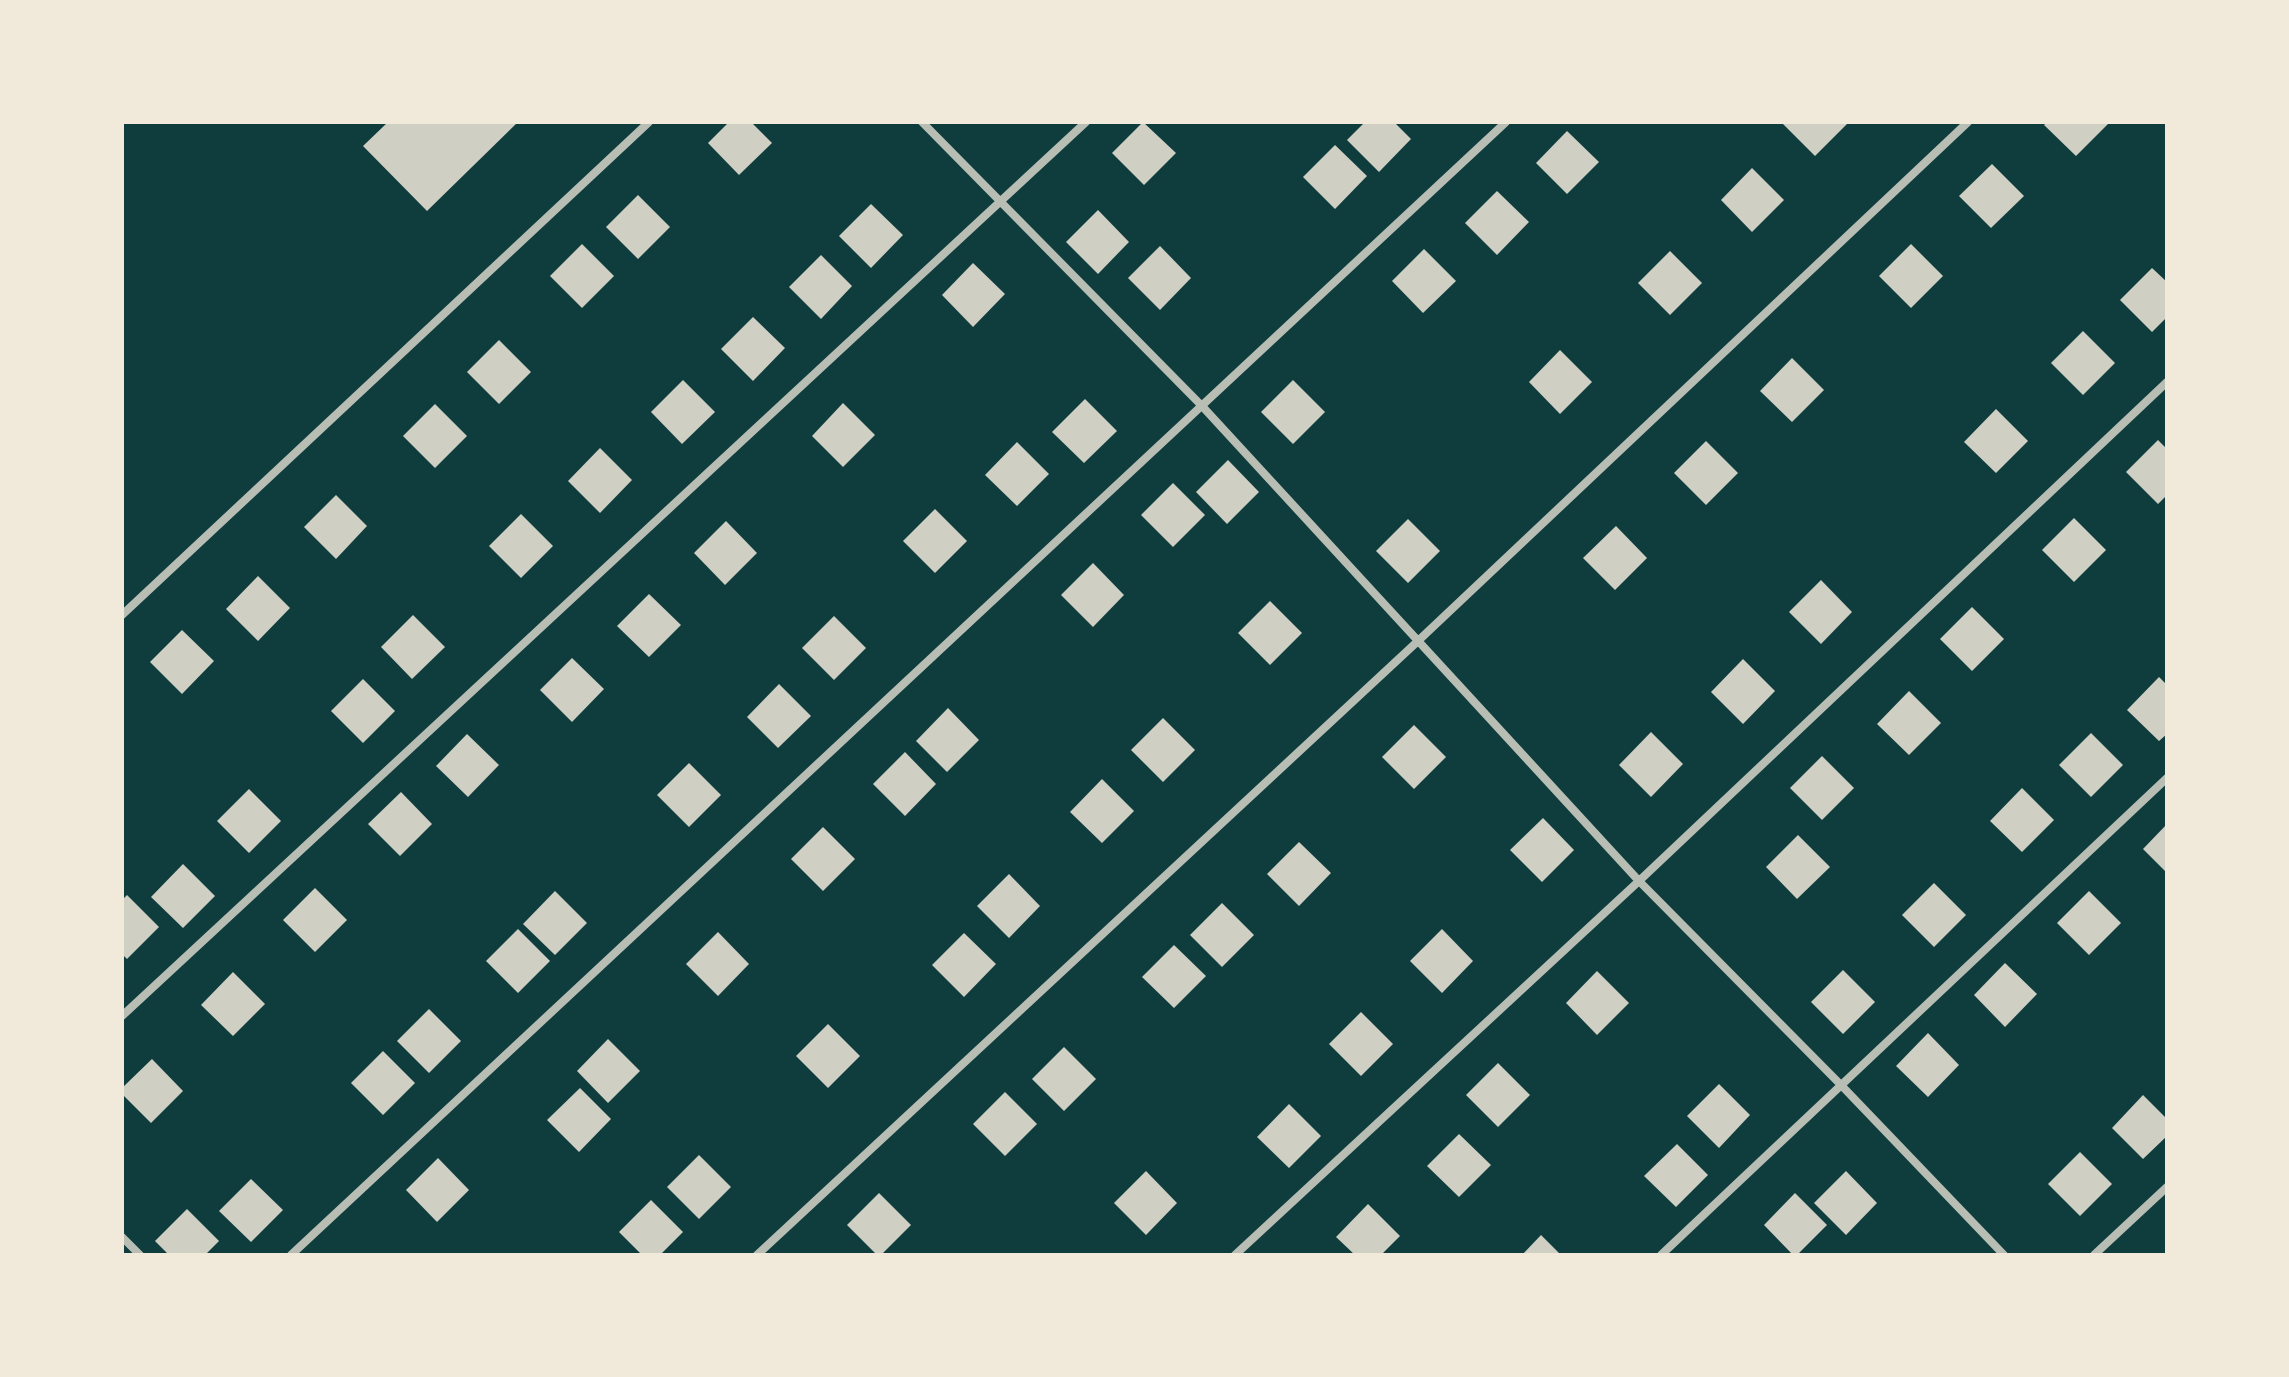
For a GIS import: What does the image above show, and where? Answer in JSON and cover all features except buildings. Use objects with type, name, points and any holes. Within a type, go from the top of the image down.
[{"type":"street","points":[[122,615],[649,122]]},
{"type":"street","points":[[922,122],[1202,406],[1639,881],[2004,1255]]},
{"type":"street","points":[[122,1016],[1086,122]]},
{"type":"street","points":[[291,1255],[1506,122]]},
{"type":"street","points":[[757,1255],[1418,641],[1968,122]]},
{"type":"street","points":[[1235,1255],[1639,881],[2167,382]]},
{"type":"street","points":[[1661,1255],[2167,778]]},
{"type":"street","points":[[2094,1255],[2167,1187]]},
{"type":"street","points":[[122,1237],[140,1255]]}]
